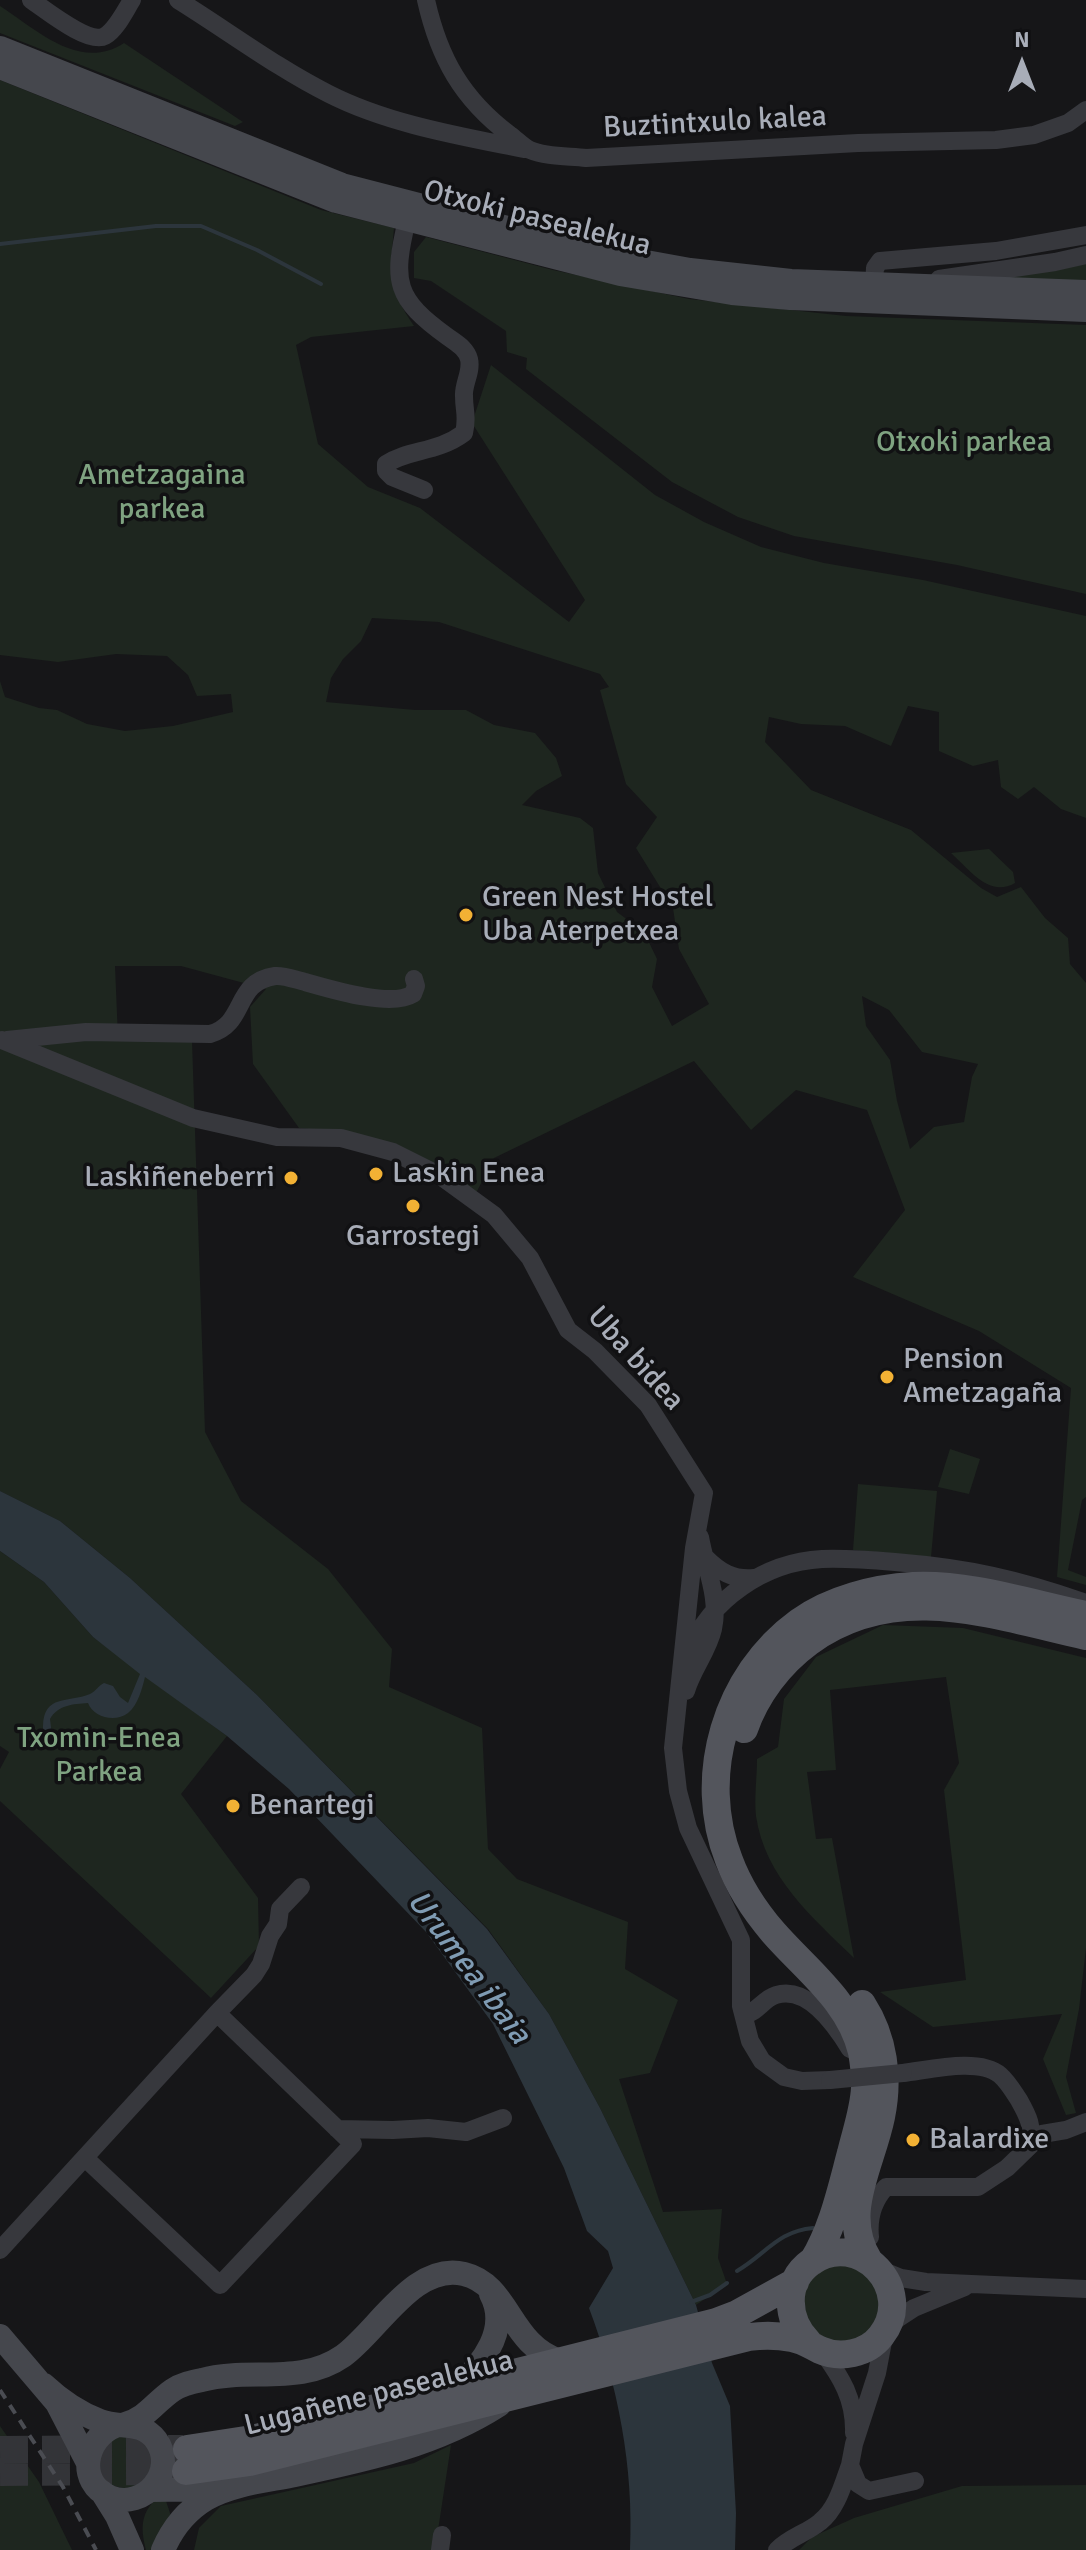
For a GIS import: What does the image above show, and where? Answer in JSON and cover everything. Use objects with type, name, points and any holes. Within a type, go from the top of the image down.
[{"type":"main road","name":"Otxoki pasealekua","points":[[0,48],[342,185],[610,254],[745,277],[1086,292]]},
{"type":"main road","name":"Otxoki pasealekua","points":[[0,67],[336,201],[620,274],[732,293],[790,298],[1086,310]]},
{"type":"main road","points":[[815,2346],[795,2326],[791,2296],[822,2245],[835,2211],[861,2114],[865,2086],[862,2053],[849,2019],[836,2000],[756,1910],[729,1861],[717,1815],[715,1788],[720,1744],[734,1702],[761,1660],[799,1623],[819,1611],[862,1594],[915,1586],[956,1588],[1086,1615]]},
{"type":"main road","points":[[577,2364],[719,2333],[788,2337],[836,2354],[858,2352],[877,2340],[887,2327],[892,2310],[892,2295],[887,2281],[860,2243],[855,2215],[883,2103],[884,2064],[880,2042],[869,2015],[853,1990],[776,1904],[760,1881],[747,1853],[735,1806],[735,1759],[756,1701],[789,1658],[841,1622],[867,1612],[898,1606],[931,1606],[970,1611],[1086,1636]]},
{"type":"main road","points":[[719,2333],[737,2314],[826,2255],[841,2252],[856,2254],[874,2264]]},
{"type":"main road","name":"Lugañene pasealekua","points":[[120,2425],[150,2412],[174,2389],[192,2383],[218,2376],[292,2374],[326,2366],[361,2341],[414,2287],[434,2276],[463,2274],[488,2288],[501,2301],[531,2345],[549,2358],[577,2364]]},
{"type":"main road","name":"Lugañene pasealekua","points":[[458,2387],[481,2362],[494,2338],[498,2318],[488,2288]]},
{"type":"main road","points":[[0,2336],[44,2385],[69,2422],[87,2461],[91,2478],[131,2546]]},
{"type":"main road","name":"Lugañene pasealekua","points":[[577,2364],[514,2396],[250,2462],[187,2460],[252,2439],[458,2387],[577,2364]]},
{"type":"main road","points":[[159,2446],[168,2413],[192,2383]]},
{"type":"main road","points":[[44,2385],[76,2410],[145,2430],[159,2446],[163,2457],[162,2469],[158,2481],[147,2493],[134,2517],[131,2546]]},
{"type":"main road","points":[[163,2550],[186,2514],[208,2498],[233,2489],[418,2445],[485,2414],[514,2396]]},
{"type":"main road","points":[[87,2461],[93,2443],[106,2429],[120,2425]]},
{"type":"main road","points":[[102,2492],[122,2500],[147,2493],[233,2489]]},
{"type":"street","points":[[31,0],[85,35],[97,39],[107,35],[132,0]]},
{"type":"street","points":[[178,0],[330,95],[414,123],[531,150]]},
{"type":"street","name":"Buztintxulo kalea","points":[[426,0],[433,29],[453,76],[486,117],[531,150],[586,158],[858,143],[996,140],[1034,135],[1068,123],[1086,110]]},
{"type":"street","points":[[407,220],[398,273],[406,300],[420,316],[463,347],[469,359],[463,395],[468,417],[464,433],[450,444],[395,458],[386,464],[386,471],[392,477],[424,490]]},
{"type":"street","points":[[874,284],[875,268],[880,261],[996,251],[1086,235]]},
{"type":"street","name":"Otxoki pasealekua","points":[[905,285],[1086,255]]},
{"type":"street","name":"Uba bidea","points":[[1,1040],[86,1032],[210,1034],[224,1030],[232,1022],[241,1000],[254,985],[275,976],[352,994],[401,999],[413,994],[414,979]]},
{"type":"street","name":"Uba bidea","points":[[1,1040],[193,1118],[277,1137],[341,1138],[393,1152],[439,1175],[494,1215],[530,1258],[568,1330],[595,1351],[648,1405],[704,1493],[694,1548],[673,1748],[678,1791],[688,1828],[741,1940],[740,1996],[750,2041],[762,2061],[784,2077],[802,2081],[979,2066],[998,2072],[1010,2085],[1031,2124]]},
{"type":"street","points":[[676,1721],[690,1677],[713,1631],[715,1609],[699,1531]]},
{"type":"street","points":[[705,1557],[725,1574],[741,1579],[754,1578]]},
{"type":"street","points":[[681,1671],[701,1627],[732,1593],[754,1578],[787,1565],[819,1559],[858,1559],[981,1571],[1029,1583],[1086,1603]]},
{"type":"street","points":[[0,2250],[254,1975],[278,1924],[280,1909],[301,1887]]},
{"type":"street","points":[[744,2015],[754,2013],[773,1995],[787,1993],[802,1997],[836,2025],[853,2054],[865,2086]]},
{"type":"street","points":[[85,2158],[220,2285],[353,2144],[217,2013]]},
{"type":"street","points":[[337,2129],[428,2128],[466,2132],[503,2118]]},
{"type":"street","points":[[1086,2122],[1066,2130],[1042,2134],[1007,2168],[978,2187],[886,2187],[876,2198],[869,2231],[874,2264],[901,2278],[972,2285],[1086,2289]]},
{"type":"street","points":[[1029,2146],[1031,2124],[1066,2130]]},
{"type":"street","points":[[854,2444],[868,2408],[887,2327],[940,2296],[972,2285]]},
{"type":"street","points":[[777,2550],[786,2541],[822,2522],[830,2511],[850,2465],[854,2444],[852,2400],[841,2378],[815,2346]]},
{"type":"street","points":[[850,2465],[858,2484],[869,2491],[915,2481]]},
{"type":"green space","points":[[0,6],[44,36],[75,50],[91,53],[108,51],[124,43],[243,122],[235,126],[0,33]]},
{"type":"green space","name":"Ametzagaina parkea","points":[[0,80],[321,210],[394,228],[392,279],[399,300],[414,326],[311,337],[296,345],[318,444],[368,487],[420,508],[569,622],[585,600],[472,423],[491,365],[655,495],[704,522],[761,547],[824,563],[923,580],[1086,616],[1086,818],[1061,809],[1034,787],[1018,799],[1001,787],[998,760],[973,766],[939,751],[939,712],[908,706],[891,746],[845,726],[801,724],[769,717],[765,742],[811,790],[911,830],[981,888],[997,897],[1021,887],[1045,918],[1068,938],[1070,964],[1086,983],[1086,1497],[1082,1500],[1068,1570],[1086,1577],[1086,1585],[1057,1577],[1071,1388],[979,1331],[853,1277],[905,1210],[867,1110],[796,1090],[751,1130],[694,1061],[494,1158],[475,1195],[354,1134],[299,1128],[253,1064],[250,1007],[266,989],[181,966],[115,966],[118,1038],[192,1041],[205,1432],[241,1501],[328,1569],[392,1649],[389,1687],[482,1728],[488,1849],[517,1879],[628,1922],[625,1969],[678,2000],[650,2073],[619,2079],[663,2212],[722,2209],[718,2258],[727,2284],[696,2305],[600,2108],[549,2014],[488,1929],[257,1695],[130,1578],[60,1521],[0,1491],[0,681],[5,697],[39,708],[57,710],[87,724],[125,731],[173,726],[233,712],[231,694],[197,696],[188,675],[167,656],[116,654],[58,662],[0,655]],"holes":[[[372,618],[439,622],[600,674],[609,687],[600,690],[626,784],[657,817],[636,848],[673,908],[679,949],[709,1004],[672,1026],[652,987],[657,959],[644,932],[617,912],[598,873],[593,828],[580,818],[522,805],[536,791],[562,776],[556,758],[535,733],[494,725],[466,710],[415,710],[326,702],[331,678],[343,659],[361,641]],[[862,996],[889,1010],[922,1052],[978,1064],[972,1077],[964,1122],[934,1127],[910,1149],[890,1060],[866,1026]]]},
{"type":"green space","name":"Otxoki parkea","points":[[426,237],[553,270],[689,299],[846,316],[1086,325],[1086,594],[957,565],[794,536],[738,517],[672,482],[526,369],[527,358],[507,352],[506,331],[431,281],[414,278],[414,252]]},
{"type":"green space","points":[[1086,260],[1086,283],[990,277]]},
{"type":"green space","points":[[989,849],[1013,872],[1015,883],[1006,887],[988,885],[951,853]]},
{"type":"green space","points":[[950,1449],[980,1459],[969,1494],[938,1487]]},
{"type":"green space","points":[[858,1484],[937,1491],[931,1557],[853,1550]]},
{"type":"green space","name":"Txomin-Enea Parkea","points":[[0,1551],[44,1582],[93,1637],[227,1736],[181,1794],[258,1898],[259,1946],[211,1998],[0,1801],[0,1769],[9,1752],[0,1746]]},
{"type":"green space","points":[[883,1625],[963,1628],[1086,1658],[1086,1948],[1079,2009],[1066,2077],[1076,2113],[1066,2115],[1043,2059],[1062,2014],[933,2027],[880,1992],[966,1980],[944,1790],[959,1763],[946,1677],[830,1690],[836,1770],[807,1772],[816,1839],[832,1838],[854,1958],[793,1894],[769,1858],[761,1838],[755,1809],[757,1759],[778,1747],[784,1699],[816,1657]]},
{"type":"green space","points":[[842,2264],[857,2267],[869,2276],[878,2288],[881,2303],[878,2318],[869,2330],[857,2339],[842,2342],[827,2339],[815,2330],[806,2318],[803,2303],[806,2288],[815,2276],[827,2267]]},
{"type":"green space","points":[[0,2426],[39,2482],[72,2550],[0,2550]]},
{"type":"green space","points":[[125,2436],[143,2444],[151,2462],[143,2480],[125,2488],[107,2480],[99,2462],[107,2444]]},
{"type":"green space","points":[[451,2445],[435,2550],[194,2550],[199,2528],[221,2506],[414,2463]]},
{"type":"green space","points":[[1086,2485],[1086,2550],[799,2550],[812,2537],[854,2518],[962,2486]]},
{"type":"green space","points":[[155,2500],[166,2501],[172,2519],[156,2550],[146,2550],[143,2523]]},
{"type":"water","name":"Urumea ibaia","points":[[0,1491],[60,1521],[130,1578],[257,1695],[487,1929],[549,2014],[600,2108],[696,2305],[712,2363],[730,2406],[735,2550],[630,2550],[629,2488],[622,2427],[608,2367],[589,2308],[613,2268],[608,2251],[587,2231],[564,2168],[493,2024],[426,1932],[289,1789],[227,1736],[145,1677],[137,1701],[123,1716],[111,1718],[99,1715],[88,1703],[57,1711],[50,1719],[53,1744],[50,1749],[44,1738],[43,1726],[44,1716],[53,1704],[90,1694],[104,1683],[113,1686],[128,1703],[140,1674],[93,1637],[44,1582],[0,1551]]},
{"type":"waterway","points":[[0,244],[156,226],[201,226],[257,250],[321,284]]},
{"type":"waterway","points":[[737,2271],[781,2238],[813,2228]]},
{"type":"waterway","points":[[691,2302],[710,2295],[727,2283]]},
{"type":"tunnel","points":[[0,2450],[183,2449]]},
{"type":"tunnel","points":[[0,2472],[186,2471]]},
{"type":"railway","points":[[0,2390],[63,2487],[96,2550]]},
{"type":"place","name":"Green Nest Hostel Uba Aterpetxea","points":[[466,915]]},
{"type":"place","name":"Laskin Enea","points":[[376,1174]]},
{"type":"place","name":"Laskiñeneberri","points":[[291,1178]]},
{"type":"place","name":"Garrostegi","points":[[413,1206]]},
{"type":"place","name":"Pension Ametzagaña","points":[[887,1377]]},
{"type":"place","name":"Benartegi","points":[[233,1806]]},
{"type":"place","name":"Balardixe","points":[[913,2140]]}]
